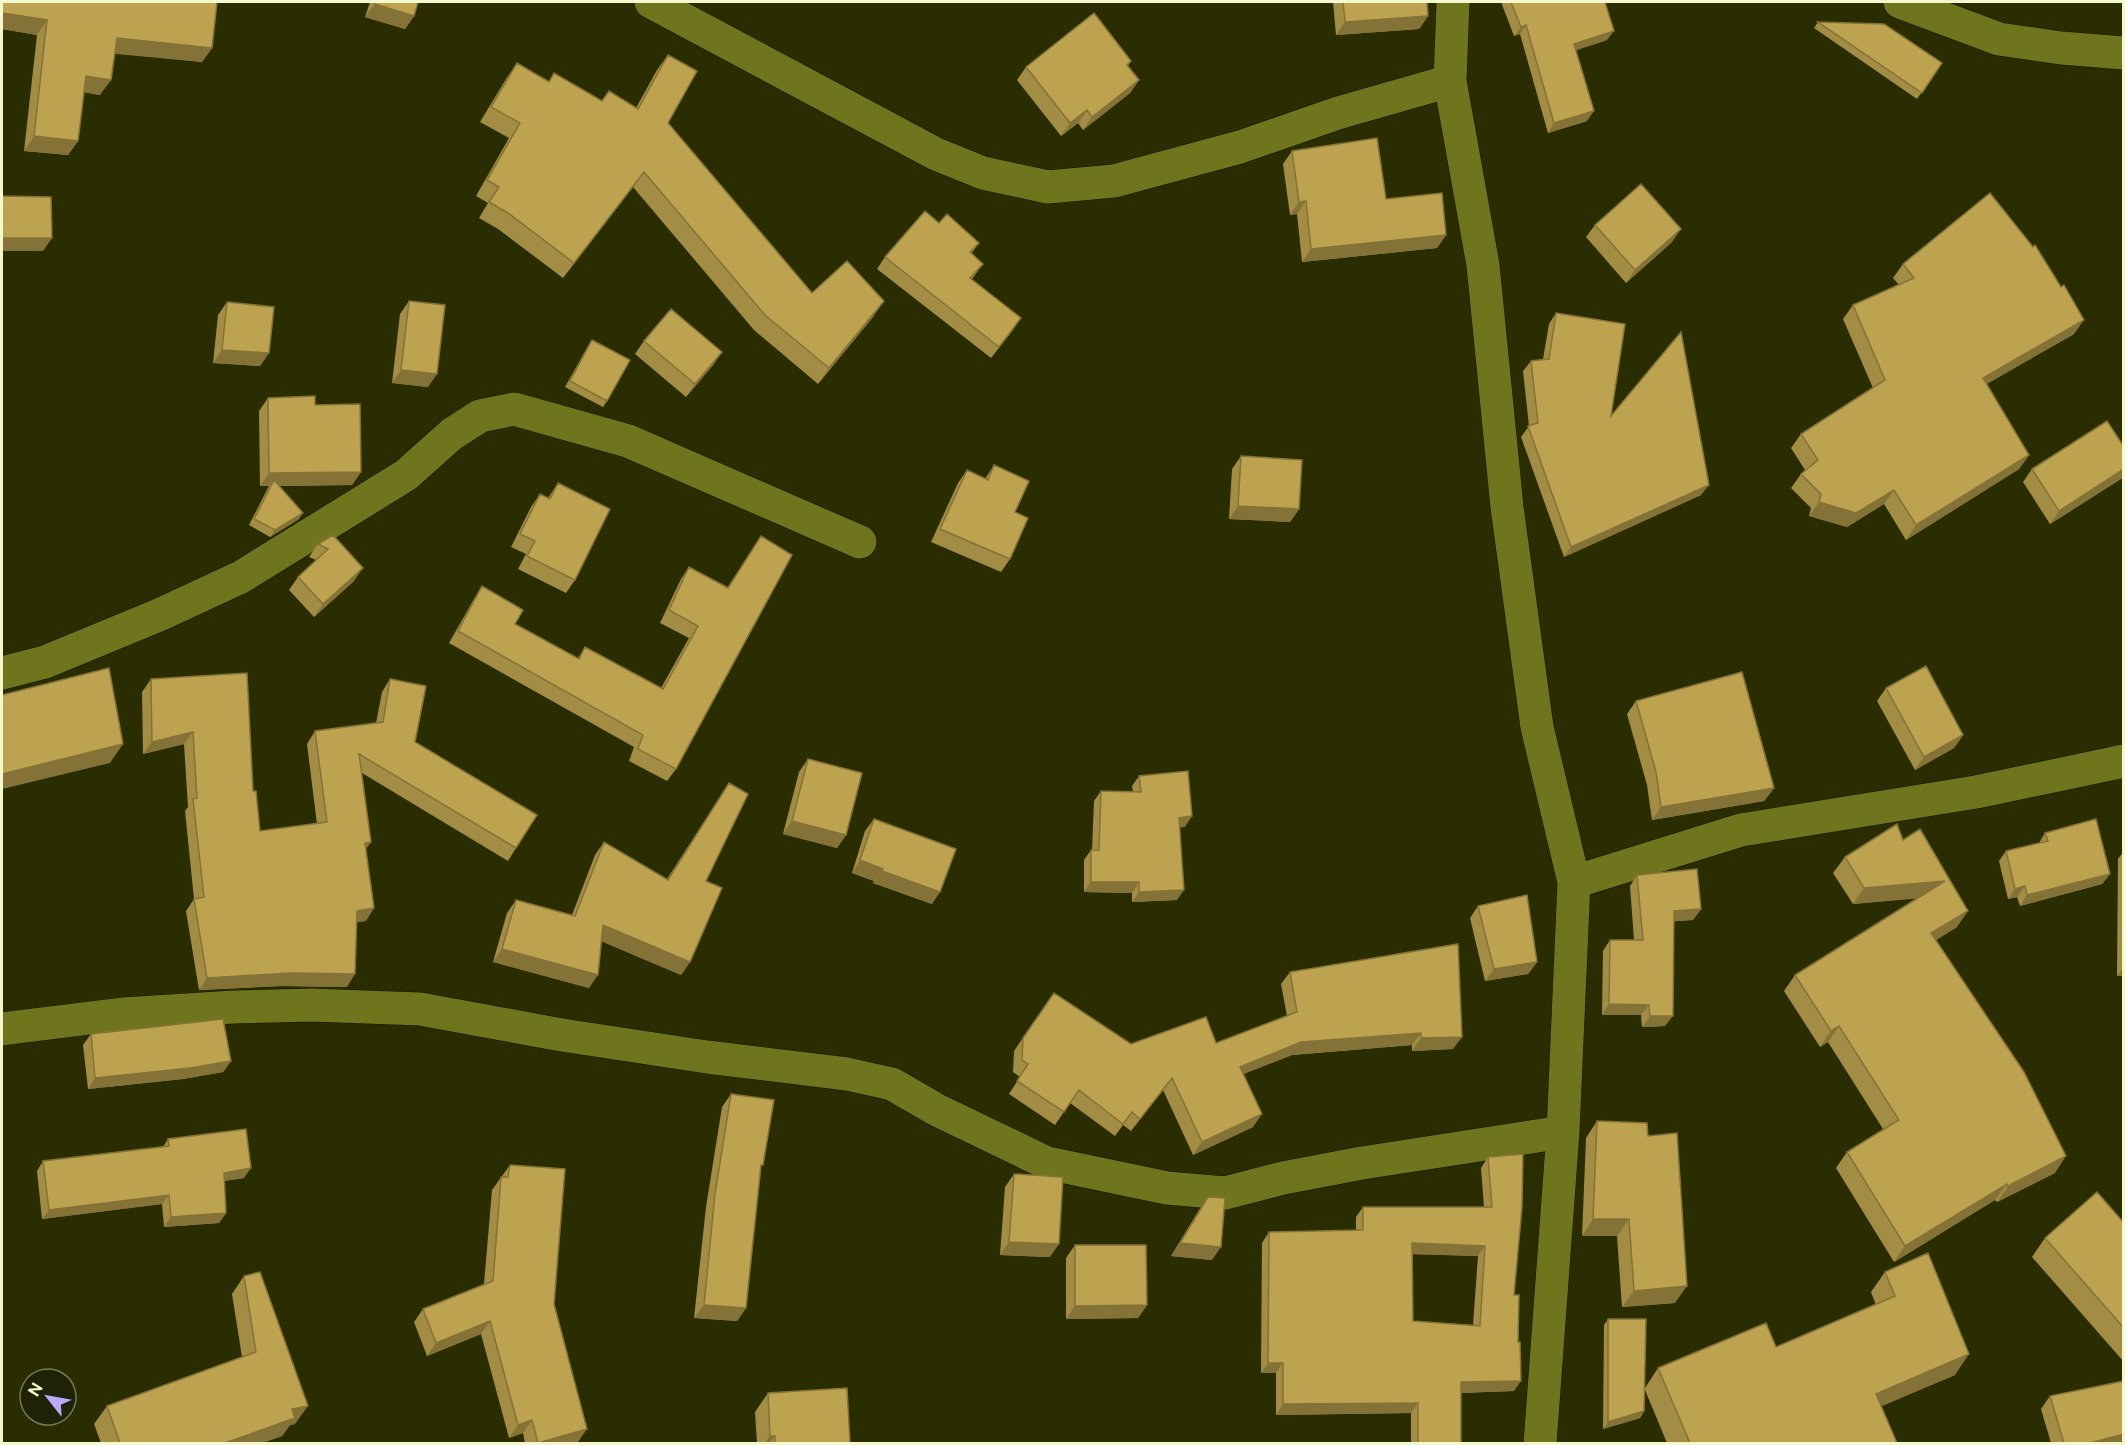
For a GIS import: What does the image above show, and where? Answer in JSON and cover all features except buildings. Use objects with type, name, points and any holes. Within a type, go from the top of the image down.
[{"type":"street","points":[[651,2],[936,154],[983,173],[1048,187],[1114,181],[1240,147],[1338,113],[1450,81]]},
{"type":"street","points":[[1453,2],[1450,81],[1482,265],[1507,507],[1537,727],[1574,882],[1563,1132],[1540,1443]]},
{"type":"street","points":[[1900,2],[1999,39],[2061,48],[2124,53]]},
{"type":"street","points":[[2,673],[45,662],[159,615],[242,577],[406,475],[452,434],[480,416],[514,409],[628,441],[860,542]]},
{"type":"street","points":[[1574,882],[1741,830],[1976,792],[2124,761]]},
{"type":"street","points":[[2,1029],[122,1014],[234,1006],[312,1005],[420,1009],[707,1057],[848,1074],[881,1081],[892,1084],[938,1110],[1047,1163],[1167,1188],[1214,1192],[1225,1192],[1362,1163],[1563,1132]]}]
